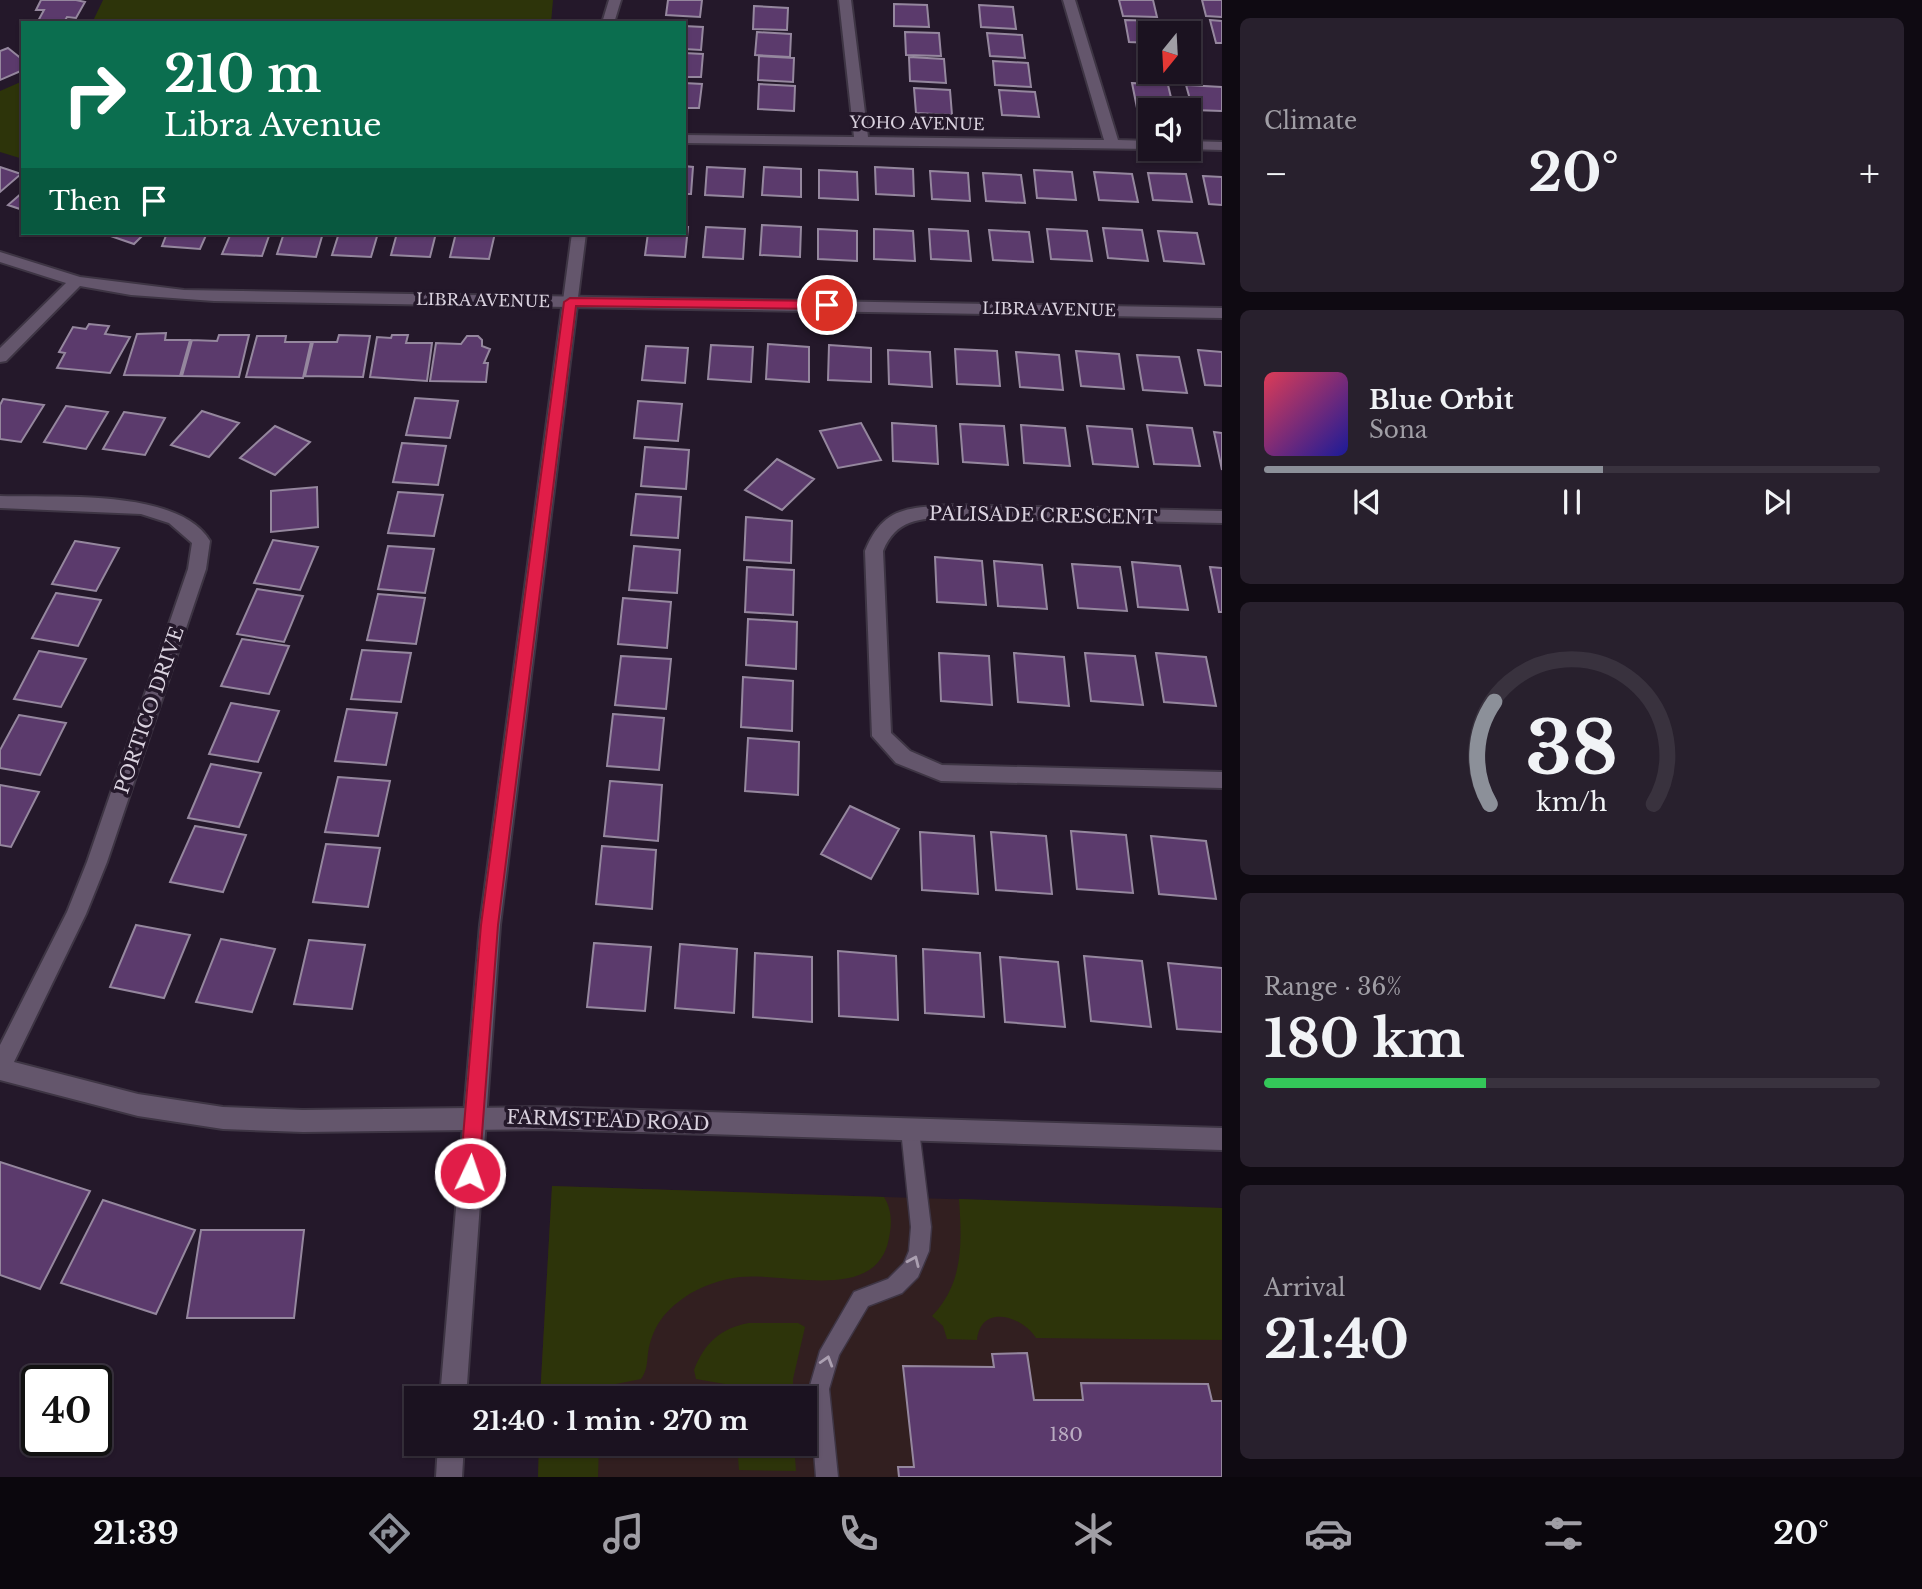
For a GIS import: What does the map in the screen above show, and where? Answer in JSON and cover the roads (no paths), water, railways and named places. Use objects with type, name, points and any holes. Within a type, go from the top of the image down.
[{"type":"street","points":[[598,0],[604,21]]},
{"type":"street","points":[[606,21],[615,0]]},
{"type":"street","points":[[845,0],[861,140]]},
{"type":"street","points":[[1069,0],[1112,144]]},
{"type":"street","name":"YOHO AVENUE","points":[[686,139],[1138,145]]},
{"type":"street","points":[[1201,145],[1222,146]]},
{"type":"street","points":[[454,1386],[490,925],[579,235]]},
{"type":"street","name":"LIBRA AVENUE","points":[[0,257],[75,282],[133,292],[214,296],[1222,313]]},
{"type":"street","points":[[0,357],[75,282]]},
{"type":"street","name":"PORTICO DRIVE","points":[[0,502],[141,508],[175,518],[201,541],[197,569],[97,862],[76,914],[0,1068]]},
{"type":"street","name":"PALISADE CRESCENT","points":[[1222,517],[950,511],[915,514],[894,520],[880,530],[874,551],[882,736],[903,757],[941,773],[1222,780]]},
{"type":"street","name":"FARMSTEAD ROAD","points":[[0,1068],[161,1110],[224,1118],[379,1121],[473,1117],[1222,1139]]},
{"type":"street","points":[[449,1477],[450,1456]]},
{"type":"lane","points":[[827,1477],[819,1389],[830,1351],[861,1299],[895,1286],[911,1270],[919,1251],[921,1227],[910,1130]]}]
